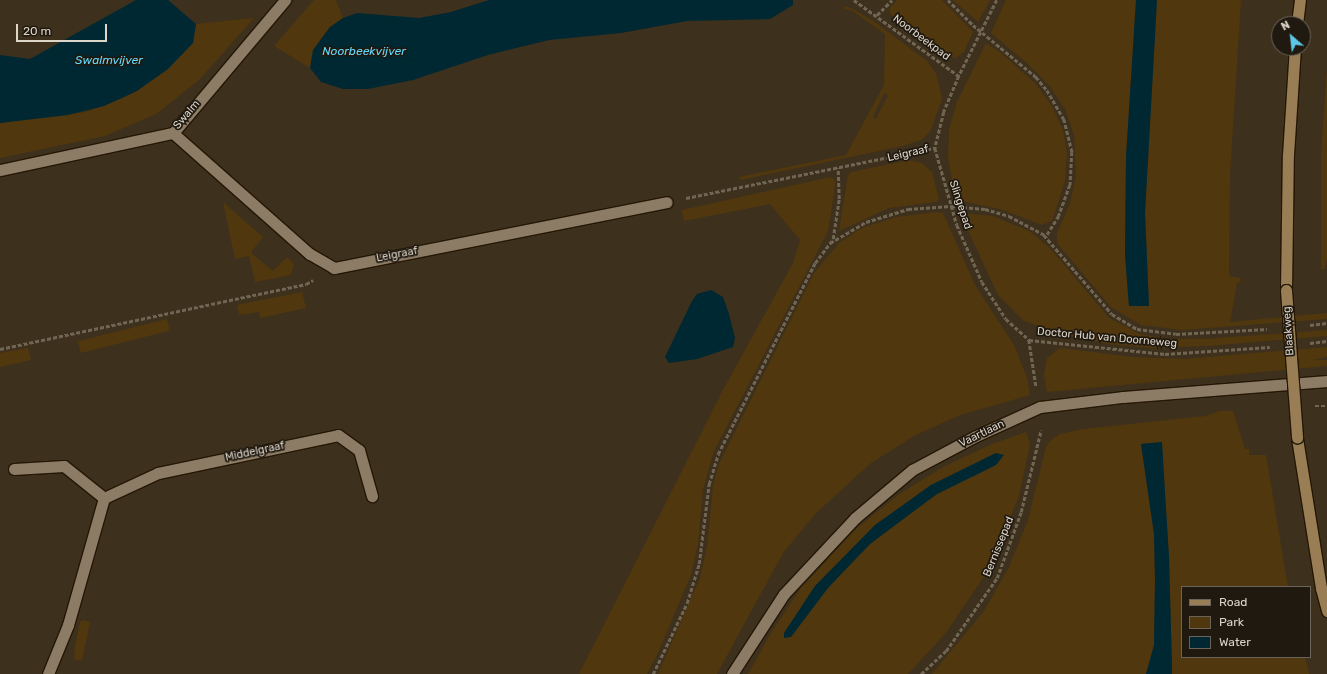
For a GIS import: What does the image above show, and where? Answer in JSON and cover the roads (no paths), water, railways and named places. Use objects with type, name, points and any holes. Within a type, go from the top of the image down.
[{"type":"main road","points":[[1298,16],[1300,0]]},
{"type":"main road","name":"Blaakweg","points":[[1294,56],[1288,155],[1286,290],[1297,438],[1321,588],[1327,611]]},
{"type":"street","name":"Swalm","points":[[0,170],[173,132],[285,0]]},
{"type":"street","name":"Leigraaf","points":[[173,132],[310,254],[334,268],[667,202]]},
{"type":"street","name":"Vaartlaan","points":[[732,674],[784,594],[855,518],[912,470],[1040,407],[1123,397],[1327,381]]},
{"type":"street","name":"Middelgraaf","points":[[104,498],[158,473],[338,435],[359,450],[372,496]]},
{"type":"street","points":[[14,469],[64,466],[104,498],[68,625],[48,674]]},
{"type":"water","name":"Swalmvijver","points":[[136,0],[168,0],[196,24],[193,43],[168,69],[137,91],[104,106],[68,115],[0,123],[0,55],[30,59]]},
{"type":"water","name":"Noorbeekvijver","points":[[489,0],[793,0],[793,5],[770,19],[687,21],[621,33],[549,40],[488,55],[413,80],[368,89],[343,89],[321,82],[310,68],[313,50],[330,27],[343,18],[357,13],[419,18],[451,12]]},
{"type":"water","points":[[1136,0],[1157,0],[1145,213],[1149,306],[1129,306],[1125,255],[1126,157]]},
{"type":"water","points":[[711,290],[723,297],[735,338],[733,347],[697,359],[669,363],[665,357],[692,301],[697,294]]},
{"type":"water","points":[[1162,442],[1169,557],[1172,674],[1146,674],[1154,645],[1154,534],[1141,444]]},
{"type":"water","points":[[996,453],[1004,455],[996,465],[937,494],[870,544],[827,589],[791,637],[784,638],[784,633],[815,586],[875,525],[931,485]]}]
